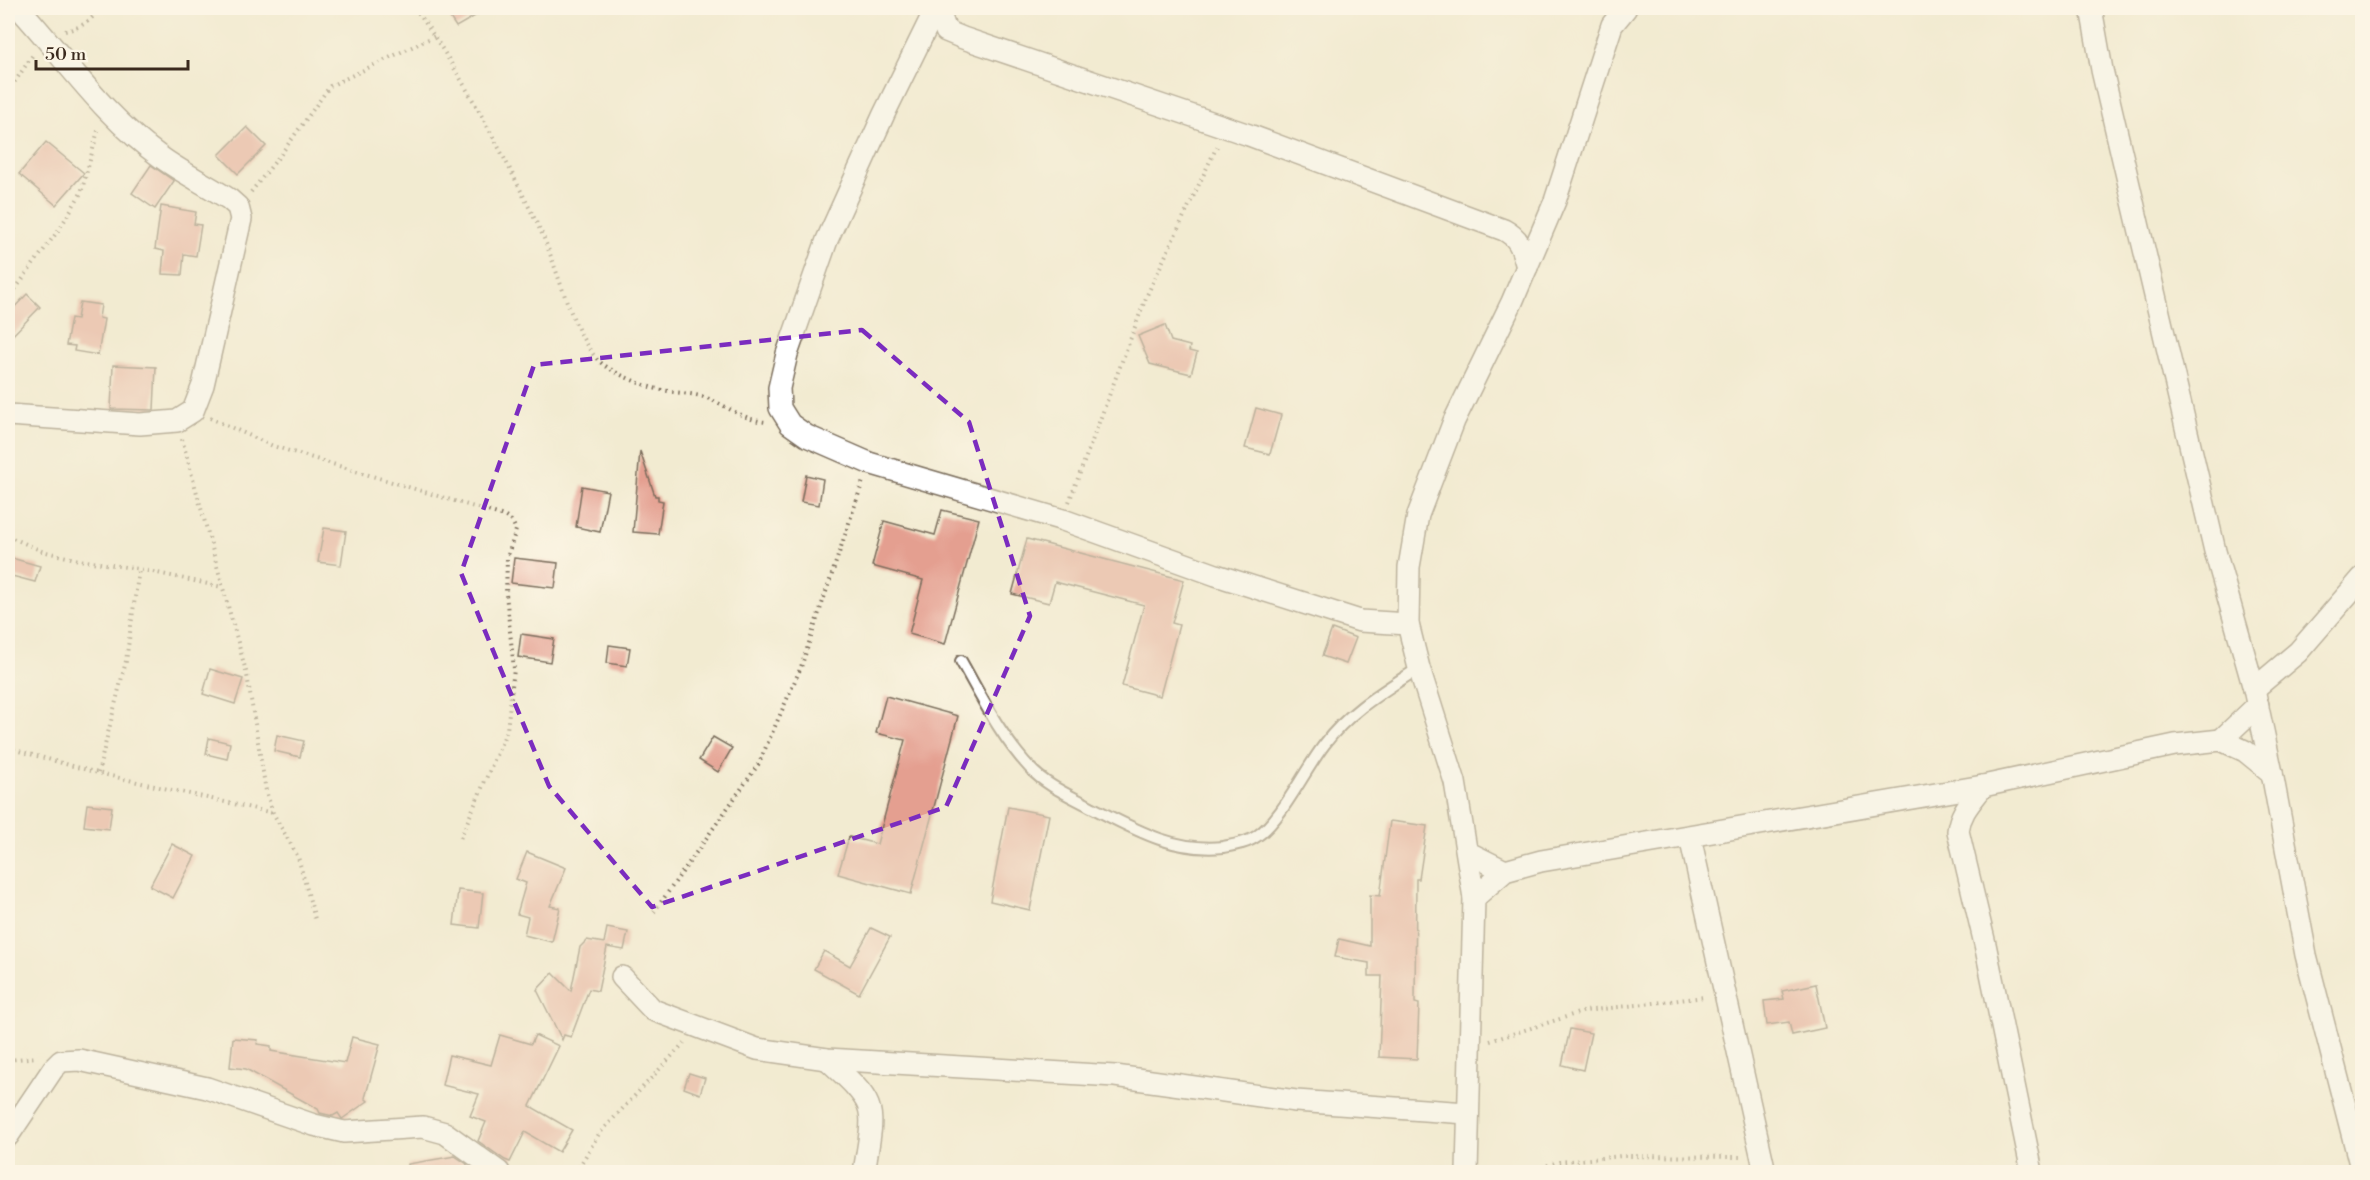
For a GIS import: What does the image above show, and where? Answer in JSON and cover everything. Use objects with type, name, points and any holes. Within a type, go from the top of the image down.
[{"type":"street","points":[[8,416],[140,424],[185,416],[203,385],[241,219],[238,207],[229,199],[162,159],[103,106],[19,8]]},
{"type":"street","points":[[937,8],[946,31],[1227,127],[1504,230],[1516,236],[1521,244],[1527,267]]},
{"type":"street","points":[[937,8],[884,114],[827,240],[787,354],[779,388],[780,408],[790,424],[807,436],[869,463],[1063,520],[1216,575],[1360,621],[1408,624]]},
{"type":"street","points":[[1467,1173],[1474,898],[1455,782],[1419,668],[1408,624],[1409,567],[1418,515],[1454,421],[1556,201],[1608,16],[1626,8]]},
{"type":"street","points":[[2091,8],[2102,70],[2215,551],[2256,697],[2306,955],[2362,1173]]},
{"type":"street","points":[[2221,740],[2256,697],[2362,578]]},
{"type":"street","points":[[1474,898],[1505,871],[1541,861],[1983,786],[2175,745],[2221,740],[2245,751],[2272,773]]},
{"type":"street","points":[[1983,786],[1965,809],[1959,820],[1958,831],[1985,944],[2032,1173]]},
{"type":"street","points":[[1690,837],[1764,1165]]},
{"type":"street","points":[[1467,852],[1505,871]]},
{"type":"street","points":[[622,976],[653,1010],[757,1049],[826,1059],[1115,1076],[1296,1101],[1467,1113]]},
{"type":"street","points":[[826,1059],[860,1090],[869,1105],[873,1119],[864,1173]]},
{"type":"street","points":[[8,1136],[53,1068],[61,1061],[80,1060],[207,1088],[314,1125],[344,1132],[423,1127],[445,1132],[499,1173]]},
{"type":"lane","points":[[961,661],[1006,739],[1031,770],[1066,794],[1120,822],[1166,843],[1202,849],[1235,845],[1255,838],[1271,825],[1324,744],[1355,710],[1419,668]]},
{"type":"path","points":[[8,92],[45,36],[82,27],[100,8]]},
{"type":"path","points":[[415,8],[435,36],[498,148],[543,236],[586,345],[598,361],[616,372],[659,390],[705,397],[754,421],[790,424]]},
{"type":"path","points":[[238,207],[281,154],[330,87],[435,36]]},
{"type":"path","points":[[8,299],[60,228],[81,193],[90,166],[103,106]]},
{"type":"path","points":[[1063,520],[1147,295],[1227,127]]},
{"type":"path","points":[[185,416],[222,587],[248,675],[266,791],[273,813],[298,857],[315,919]]},
{"type":"path","points":[[185,416],[273,446],[504,516],[512,521],[516,530],[507,558],[506,594],[514,669],[507,730],[460,839]]},
{"type":"path","points":[[654,912],[758,765],[801,667],[869,463]]},
{"type":"path","points":[[8,536],[42,551],[70,558],[139,569],[222,587]]},
{"type":"path","points":[[98,773],[126,661],[139,569]]},
{"type":"path","points":[[8,748],[98,773],[273,813]]},
{"type":"path","points":[[1469,1047],[1585,1011],[1726,995]]},
{"type":"path","points":[[576,1173],[599,1134],[699,1027]]},
{"type":"path","points":[[1524,1173],[1559,1162],[1622,1156],[1764,1165]]},
{"type":"highlighted area","points":[[862,330],[969,422],[1030,616],[946,807],[652,907],[549,786],[461,573],[534,365]]},
{"type":"building","points":[[444,8],[489,8],[456,27]]},
{"type":"building","points":[[247,127],[266,146],[238,174],[219,155]]},
{"type":"building","points":[[46,142],[84,173],[56,205],[19,174]]},
{"type":"building","points":[[151,165],[174,181],[155,209],[132,193]]},
{"type":"building","points":[[161,206],[196,212],[194,224],[201,225],[196,256],[184,254],[182,275],[162,274],[164,251],[155,249]]},
{"type":"building","points":[[27,294],[40,307],[8,340],[8,314]]},
{"type":"building","points":[[80,302],[101,305],[99,318],[104,319],[98,355],[74,351],[75,346],[66,345],[71,318],[77,319]]},
{"type":"building","points":[[1165,325],[1171,341],[1190,346],[1189,351],[1197,353],[1191,374],[1150,364],[1138,336]]},
{"type":"building","points":[[113,365],[156,367],[154,410],[111,409]]},
{"type":"building","points":[[1256,408],[1281,415],[1270,454],[1245,448]]},
{"type":"building","points":[[640,451],[655,496],[658,496],[658,500],[663,501],[658,534],[633,532]]},
{"type":"building","points":[[806,475],[823,479],[819,505],[801,502]]},
{"type":"building","points":[[582,486],[608,491],[600,532],[576,527]]},
{"type":"building","points":[[942,510],[979,519],[945,644],[909,634],[923,580],[872,566],[884,521],[935,535]]},
{"type":"building","points":[[324,528],[346,531],[341,565],[318,562]]},
{"type":"building","points":[[1027,539],[1184,580],[1172,623],[1179,625],[1160,696],[1122,686],[1144,605],[1055,582],[1049,603],[1012,594]]},
{"type":"building","points":[[8,557],[40,566],[35,582],[8,575]]},
{"type":"building","points":[[514,558],[558,563],[555,588],[511,583]]},
{"type":"building","points":[[1332,629],[1356,638],[1346,664],[1322,656]]},
{"type":"building","points":[[521,634],[554,639],[550,662],[518,657]]},
{"type":"building","points":[[609,645],[630,648],[627,666],[607,663]]},
{"type":"building","points":[[210,669],[243,679],[235,704],[203,694]]},
{"type":"building","points":[[886,696],[958,716],[911,894],[838,874],[849,837],[877,844],[905,740],[876,733]]},
{"type":"building","points":[[277,735],[304,741],[300,757],[274,751]]},
{"type":"building","points":[[713,737],[732,748],[718,772],[699,760]]},
{"type":"building","points":[[209,738],[230,743],[227,759],[206,754]]},
{"type":"building","points":[[87,804],[112,807],[109,829],[84,826]]},
{"type":"building","points":[[1008,807],[1049,815],[1030,910],[990,901]]},
{"type":"building","points":[[1390,821],[1427,826],[1419,879],[1416,879],[1415,1003],[1419,1004],[1417,1059],[1379,1057],[1382,976],[1369,976],[1369,963],[1335,957],[1339,939],[1370,946],[1370,895],[1380,896]]},
{"type":"building","points":[[172,844],[195,856],[173,898],[150,886]]},
{"type":"building","points":[[527,852],[566,868],[550,906],[560,908],[552,942],[524,935],[528,917],[517,914],[526,883],[516,879]]},
{"type":"building","points":[[458,890],[483,893],[479,928],[454,925]]},
{"type":"building","points":[[607,928],[628,932],[624,950],[607,947],[598,991],[589,989],[571,1037],[564,1035],[562,1040],[537,990],[553,973],[571,991],[580,947],[587,940],[604,943]]},
{"type":"building","points":[[871,928],[890,937],[859,994],[814,969],[824,951],[850,966]]},
{"type":"building","points":[[1816,984],[1825,1028],[1792,1035],[1789,1022],[1767,1025],[1764,1001],[1784,999],[1782,991]]},
{"type":"building","points":[[1570,1029],[1591,1033],[1583,1070],[1562,1065]]},
{"type":"building","points":[[500,1035],[531,1044],[535,1035],[559,1046],[530,1106],[572,1130],[559,1152],[525,1132],[510,1162],[505,1160],[478,1141],[486,1122],[470,1116],[479,1094],[442,1085],[449,1055],[491,1065]]},
{"type":"building","points":[[352,1037],[380,1044],[365,1098],[368,1101],[342,1119],[338,1113],[333,1116],[320,1113],[318,1109],[246,1069],[230,1067],[233,1038],[258,1040],[257,1044],[271,1046],[271,1051],[345,1063]]},
{"type":"building","points":[[689,1073],[705,1078],[700,1094],[684,1088]]},
{"type":"building","points":[[455,1156],[467,1164],[466,1173],[409,1173],[408,1164]]}]
